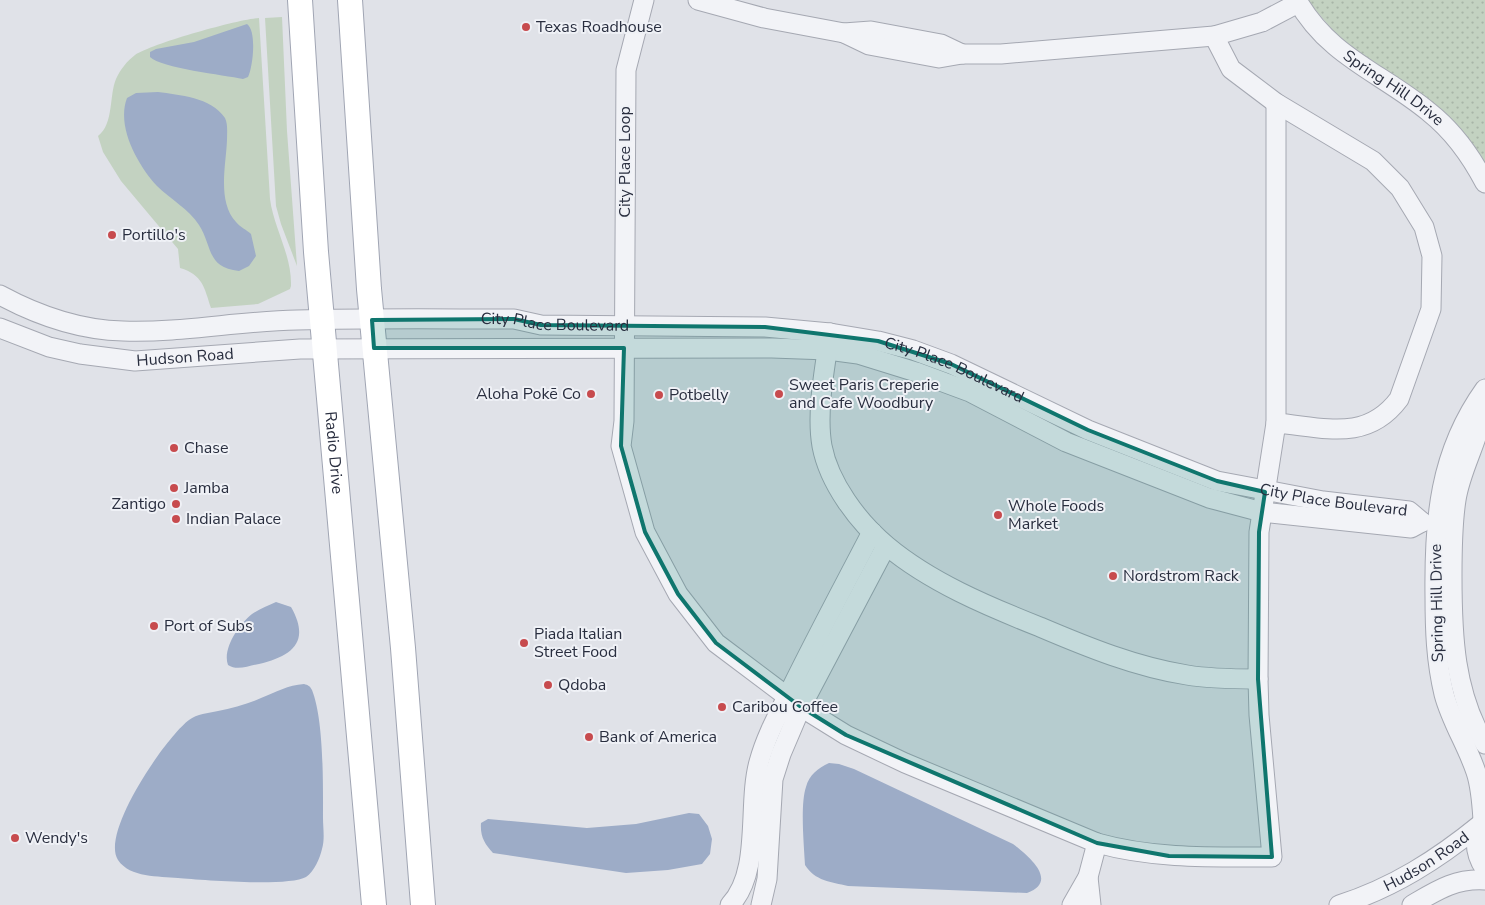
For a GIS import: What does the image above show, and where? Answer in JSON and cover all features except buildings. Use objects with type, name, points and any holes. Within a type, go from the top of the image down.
[{"type":"main road","name":"Radio Drive","points":[[300,0],[322,320],[374,905]]},
{"type":"main road","points":[[350,0],[374,348],[403,648],[423,905]]},
{"type":"street","name":"City Place Loop","points":[[644,0],[626,70],[624,421],[622,446],[645,532],[678,594],[716,643],[794,702],[873,749],[1096,843],[1120,849],[1169,856],[1272,857],[1259,715],[1258,679]]},
{"type":"street","points":[[698,0],[764,18],[844,33],[871,31],[941,44],[962,54],[1001,54],[1214,36],[1262,22],[1298,2]]},
{"type":"street","name":"Spring Hill Drive","points":[[1298,2],[1338,49],[1370,73],[1415,101],[1444,125],[1467,153],[1485,183]]},
{"type":"street","points":[[1214,36],[1231,69],[1276,103],[1373,160],[1400,188],[1424,227],[1432,256],[1433,283],[1431,309],[1399,399],[1390,411],[1374,422],[1350,430],[1276,422]]},
{"type":"street","points":[[829,341],[821,418],[822,446],[839,490],[872,532],[886,546],[908,562],[981,602],[1097,650],[1188,676],[1258,679],[1259,532],[1276,422],[1276,103]]},
{"type":"street","name":"Hudson Road","points":[[0,295],[33,311],[59,320],[121,331],[322,320],[372,320]]},
{"type":"street","name":"City Place Boulevard","points":[[372,320],[514,319],[541,324],[765,327],[829,341],[858,354],[916,372],[970,392],[1066,442],[1209,498],[1262,512],[1411,528],[1437,523]]},
{"type":"street","name":"Hudson Road","points":[[0,328],[57,349],[134,361],[325,349],[374,348]]},
{"type":"street","name":"City Place Boulevard","points":[[374,348],[624,348],[878,341],[951,364],[1088,430],[1217,480],[1266,492],[1409,511],[1437,523]]},
{"type":"street","name":"Spring Hill Drive","points":[[1485,390],[1482,416],[1456,499],[1437,523],[1435,617],[1438,666],[1450,711],[1476,772],[1483,821],[1476,843],[1477,852],[1485,869]]},
{"type":"street","name":"Spring Hill Drive","points":[[1437,523],[1452,591],[1454,655],[1465,702],[1485,744]]},
{"type":"street","points":[[761,905],[767,879],[773,779],[794,702],[872,532]]},
{"type":"street","points":[[730,905],[740,891],[748,868],[752,794],[758,763],[766,739],[794,702],[886,546]]},
{"type":"street","name":"Hudson Road","points":[[1338,905],[1370,894],[1417,870],[1452,848],[1483,821]]},
{"type":"street","points":[[1072,905],[1088,877],[1096,843]]},
{"type":"street","points":[[1088,877],[1091,905]]},
{"type":"street","name":"Hudson Road","points":[[1412,905],[1452,883],[1485,880]]},
{"type":"highlighted area","points":[[514,319],[541,325],[765,327],[878,341],[951,364],[1088,430],[1217,481],[1265,492],[1259,532],[1258,679],[1272,857],[1169,856],[1097,843],[846,735],[801,707],[716,643],[678,594],[645,532],[621,446],[624,348],[374,348],[372,320]]},
{"type":"green space","points":[[1307,0],[1485,0],[1485,166],[1449,119],[1424,96],[1341,40]]},
{"type":"green space","points":[[282,17],[287,131],[297,266],[276,206],[265,18]]},
{"type":"green space","points":[[259,18],[270,199],[289,264],[291,286],[290,289],[258,304],[211,308],[202,283],[194,274],[180,268],[178,249],[121,181],[103,152],[98,136],[107,124],[116,79],[124,66],[135,55],[159,44],[233,23]]},
{"type":"water","points":[[247,24],[252,34],[253,58],[248,77],[243,79],[166,65],[150,57],[150,52],[156,49],[194,42]]},
{"type":"water","points":[[158,92],[203,101],[219,111],[225,118],[227,123],[224,183],[226,204],[236,222],[251,234],[256,256],[249,266],[239,271],[228,269],[216,260],[195,219],[157,186],[136,157],[124,121],[124,109],[127,98],[136,93]]},
{"type":"water","points":[[276,602],[291,607],[297,619],[299,630],[295,646],[281,657],[271,661],[243,668],[235,668],[228,665],[227,652],[237,630],[255,612]]},
{"type":"water","points":[[304,684],[311,689],[316,703],[321,735],[323,771],[323,841],[321,853],[309,875],[297,880],[282,882],[224,881],[145,875],[123,866],[118,860],[115,847],[118,829],[126,808],[152,765],[179,730],[189,720],[199,715],[240,706],[287,687]]},
{"type":"water","points":[[829,763],[854,769],[1013,844],[1038,868],[1041,882],[1036,888],[1027,893],[848,886],[819,878],[805,865],[803,804],[809,779]]},
{"type":"water","points":[[689,813],[699,814],[708,826],[712,839],[710,854],[702,864],[668,870],[626,873],[493,853],[481,832],[481,823],[488,819],[587,828],[636,824]]},
{"type":"place","name":"Texas Roadhouse","points":[[526,27]]},
{"type":"place","name":"Portillo's","points":[[112,235]]},
{"type":"place","name":"Aloha Pokē Co","points":[[591,394]]},
{"type":"place","name":"Sweet Paris Creperie and Cafe Woodbury","points":[[779,394]]},
{"type":"place","name":"Potbelly","points":[[659,395]]},
{"type":"place","name":"Chase","points":[[174,448]]},
{"type":"place","name":"Jamba","points":[[174,488]]},
{"type":"place","name":"Zantigo","points":[[176,504]]},
{"type":"place","name":"Whole Foods Market","points":[[998,515]]},
{"type":"place","name":"Indian Palace","points":[[176,519]]},
{"type":"place","name":"Nordstrom Rack","points":[[1113,576]]},
{"type":"place","name":"Port of Subs","points":[[154,626]]},
{"type":"place","name":"Piada Italian Street Food","points":[[524,643]]},
{"type":"place","name":"Qdoba","points":[[548,685]]},
{"type":"place","name":"Caribou Coffee","points":[[722,707]]},
{"type":"place","name":"Bank of America","points":[[589,737]]},
{"type":"place","name":"Wendy's","points":[[15,838]]}]
